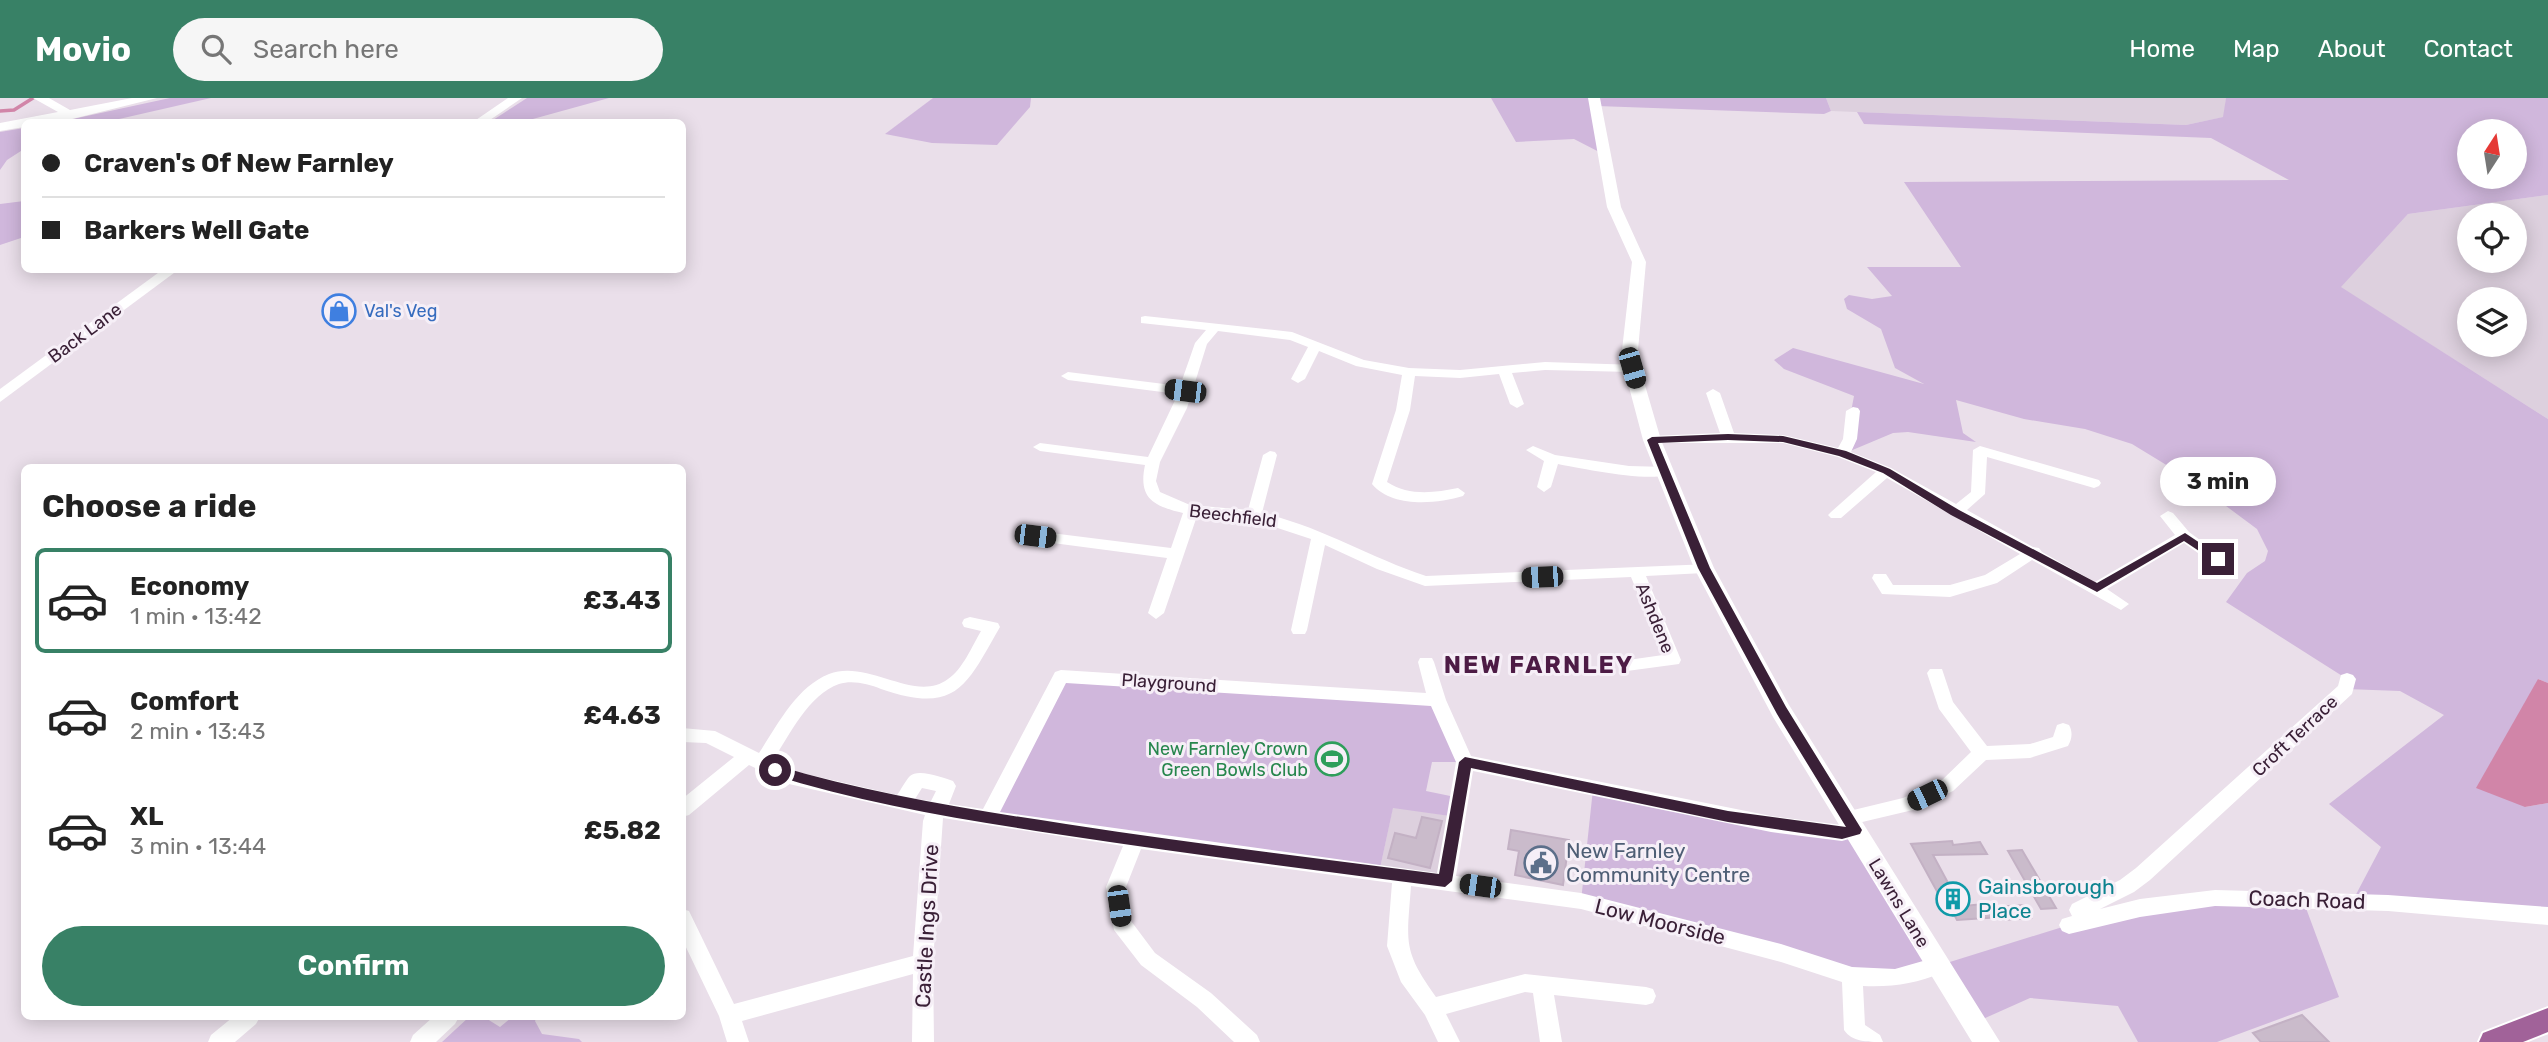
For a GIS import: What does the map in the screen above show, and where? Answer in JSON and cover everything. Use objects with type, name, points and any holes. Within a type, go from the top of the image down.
[{"type":"main road","points":[[2492,1042],[2548,1020]]},
{"type":"street","points":[[40,98],[62,109],[68,116]]},
{"type":"street","points":[[50,119],[151,98]]},
{"type":"street","points":[[484,119],[516,98]]},
{"type":"street","name":"Lawns Lane","points":[[1594,98],[1614,207],[1639,262],[1630,349],[1632,368],[1652,440],[1704,568],[1781,710],[1937,966],[1987,1042]]},
{"type":"street","points":[[0,127],[21,124]]},
{"type":"street","name":"Back Lane","points":[[0,397],[167,273]]},
{"type":"street","points":[[1145,320],[1292,336],[1314,347],[1361,363],[1409,372],[1504,372],[1545,366],[1632,368]]},
{"type":"street","name":"Beechfield","points":[[1215,327],[1201,344],[1185,391],[1153,462],[1149,481],[1153,495],[1168,506],[1191,512],[1254,516],[1319,535],[1394,572],[1425,581],[1704,568]]},
{"type":"street","points":[[1298,379],[1314,347]]},
{"type":"street","points":[[1409,372],[1403,411],[1379,484],[1392,494],[1438,498],[1458,493]]},
{"type":"street","points":[[1504,372],[1517,404]]},
{"type":"street","points":[[1068,376],[1185,391]]},
{"type":"street","points":[[1728,437],[1714,395],[1732,397]]},
{"type":"street","points":[[1843,454],[1850,439],[1853,411]]},
{"type":"street","points":[[1652,440],[1728,437],[1783,439],[1843,454],[1886,471],[1955,512],[2034,552],[2121,604]]},
{"type":"street","points":[[1040,447],[1153,462]]},
{"type":"street","points":[[1534,450],[1552,459],[1629,471],[1666,472]]},
{"type":"street","points":[[1955,512],[1978,494],[1980,450],[2094,483]]},
{"type":"street","points":[[1254,516],[1270,455]]},
{"type":"street","points":[[1544,487],[1552,459]]},
{"type":"street","points":[[1836,515],[1886,471]]},
{"type":"street","points":[[1156,613],[1191,512]]},
{"type":"street","points":[[2168,516],[2185,536],[2218,559]]},
{"type":"street","points":[[1299,631],[1319,535]]},
{"type":"street","points":[[1035,536],[1176,554]]},
{"type":"street","points":[[2097,588],[2185,536]]},
{"type":"street","points":[[1886,590],[1950,591],[1991,579],[2034,552]]},
{"type":"street","name":"Ashdene","points":[[1626,666],[1673,660],[1637,573]]},
{"type":"street","points":[[686,807],[755,760],[817,689],[835,678],[859,677],[911,692],[937,693],[955,684],[992,627],[970,623]]},
{"type":"street","points":[[1426,662],[1437,700],[1465,762],[1445,881]]},
{"type":"street","points":[[1936,673],[1945,704],[1982,752]]},
{"type":"street","name":"Playground","points":[[988,817],[1061,676],[1437,700]]},
{"type":"street","name":"Croft Terrace","points":[[2078,923],[2078,910],[2127,886],[2143,874],[2236,791],[2295,731],[2346,689],[2347,679]]},
{"type":"street","points":[[1465,762],[1771,824],[1842,833],[1852,824],[1906,805],[1947,786],[1982,752],[2030,751],[2062,741],[2063,730]]},
{"type":"street","name":"Low Moorside","points":[[686,735],[709,736],[789,777],[902,804],[1135,840],[1581,901],[1781,953],[1852,976],[1895,978],[1937,966]]},
{"type":"street","name":"Castle Ings Drive","points":[[902,804],[917,779],[947,786],[935,810],[923,962],[923,1042]]},
{"type":"street","points":[[1135,840],[1116,887],[1122,924],[1148,959],[1204,1000],[1250,1042]]},
{"type":"street","points":[[1402,876],[1397,946],[1408,975],[1432,1009],[1449,1042]]},
{"type":"street","name":"Coach Road","points":[[2078,923],[2140,908],[2215,898],[2376,903],[2548,916]]},
{"type":"street","points":[[686,925],[729,1015],[738,1042]]},
{"type":"street","points":[[729,1015],[923,962]]},
{"type":"street","points":[[1852,976],[1855,1030],[1872,1042]]},
{"type":"street","points":[[1432,1009],[1487,991],[1525,983],[1646,996]]},
{"type":"street","points":[[1542,986],[1551,1042]]},
{"type":"street","points":[[219,1042],[245,1020]]},
{"type":"street","points":[[421,1042],[445,1020]]},
{"type":"shaded area","points":[[170,98],[211,98],[119,119],[73,119]]},
{"type":"shaded area","points":[[527,98],[609,98],[533,119],[495,119]]},
{"type":"shaded area","points":[[933,98],[1031,98],[1030,107],[997,145],[932,143],[885,134]]},
{"type":"shaded area","points":[[1491,98],[1826,98],[1831,111],[1824,114],[1597,106],[1605,155],[1574,139],[1516,142]]},
{"type":"shaded area","points":[[1826,98],[2226,98],[2224,117],[2186,125],[1831,111]]},
{"type":"shaded area","points":[[2226,98],[2548,98],[2548,195],[2489,203],[2457,203],[2457,207],[2408,214],[2341,287],[2548,419],[2548,683],[2538,679],[2525,807],[2548,803],[2548,916],[2352,902],[2381,847],[2329,804],[2444,715],[2400,691],[2346,689],[2347,679],[2226,602],[2247,573],[2265,561],[2268,551],[2257,529],[2191,480],[2132,444],[2085,429],[2024,419],[1956,400],[1963,433],[1976,442],[1908,432],[1893,433],[1843,454],[1854,396],[1784,369],[1774,360],[1793,348],[1924,384],[1895,368],[1881,329],[1847,309],[1844,299],[1849,295],[1872,299],[1892,296],[1867,267],[1961,267],[1904,182],[2289,180],[2211,138],[1864,124],[1857,112],[2186,125],[2223,117]]},
{"type":"shaded area","points":[[21,128],[21,151],[7,160],[0,170],[0,132]]},
{"type":"shaded area","points":[[2548,195],[2548,419],[2340,287],[2408,214],[2457,207],[2457,273],[2527,273],[2527,203],[2489,203]]},
{"type":"shaded area","points":[[21,201],[21,238],[0,245],[0,204]]},
{"type":"shaded area","points":[[1061,676],[1437,700],[1465,762],[1432,762],[1426,791],[1460,798],[1457,817],[1393,808],[1379,873],[988,817]]},
{"type":"shaded area","points":[[2538,679],[2548,683],[2548,803],[2525,807],[2476,788]]},
{"type":"shaded area","points":[[1593,789],[1855,830],[1937,966],[1895,978],[1581,901]]},
{"type":"shaded area","points":[[1393,807],[1457,817],[1445,881],[1379,873]]},
{"type":"shaded area","points":[[2303,900],[2339,997],[2217,1042],[2138,1042],[2118,1006],[2030,998],[1974,1023],[1937,966],[2069,925],[2140,908]]},
{"type":"shaded area","points":[[466,1020],[489,1020],[500,1027],[508,1020],[536,1020],[542,1034],[579,1039],[582,1042],[442,1042]]},
{"type":"building","points":[[1422,817],[1442,821],[1430,868],[1388,858],[1395,833],[1416,838]]},
{"type":"building","name":"New Farnley Community Centre","points":[[1511,830],[1569,840],[1563,885],[1515,875],[1519,851],[1508,849]]},
{"type":"building","points":[[1952,841],[1953,845],[1980,842],[1987,854],[1933,855],[1954,894],[1958,894],[1964,906],[1993,903],[2000,917],[1957,920],[1944,895],[1939,895],[1911,844]]},
{"type":"building","name":"Gainsborough Place","points":[[2022,850],[2056,908],[2041,909],[2008,851]]},
{"type":"building","points":[[2024,905],[2031,918],[2002,920],[1995,907]]},
{"type":"building","points":[[2302,1015],[2329,1042],[2261,1042],[2253,1033]]},
{"type":"waterway","points":[[0,111],[14,110],[33,98]]},
{"type":"place","name":"Val's Veg","points":[[339,311]]},
{"type":"place","name":"New Farnley Crown Green Bowls Club","points":[[1332,759]]},
{"type":"place","name":"New Farnley Community Centre","points":[[1541,863]]},
{"type":"place","name":"Gainsborough Place","points":[[1953,899]]},
{"type":"district","name":"NEW FARNLEY","points":[[1539,665]]},
{"type":"route","points":[[775,770],[789,777],[840,790],[935,810],[1135,840],[1445,881],[1465,762],[1728,816],[1842,833],[1855,830],[1781,710],[1704,568],[1652,440],[1728,437],[1783,439],[1843,454],[1886,471],[1955,512],[2097,588],[2185,536],[2218,559]]}]
